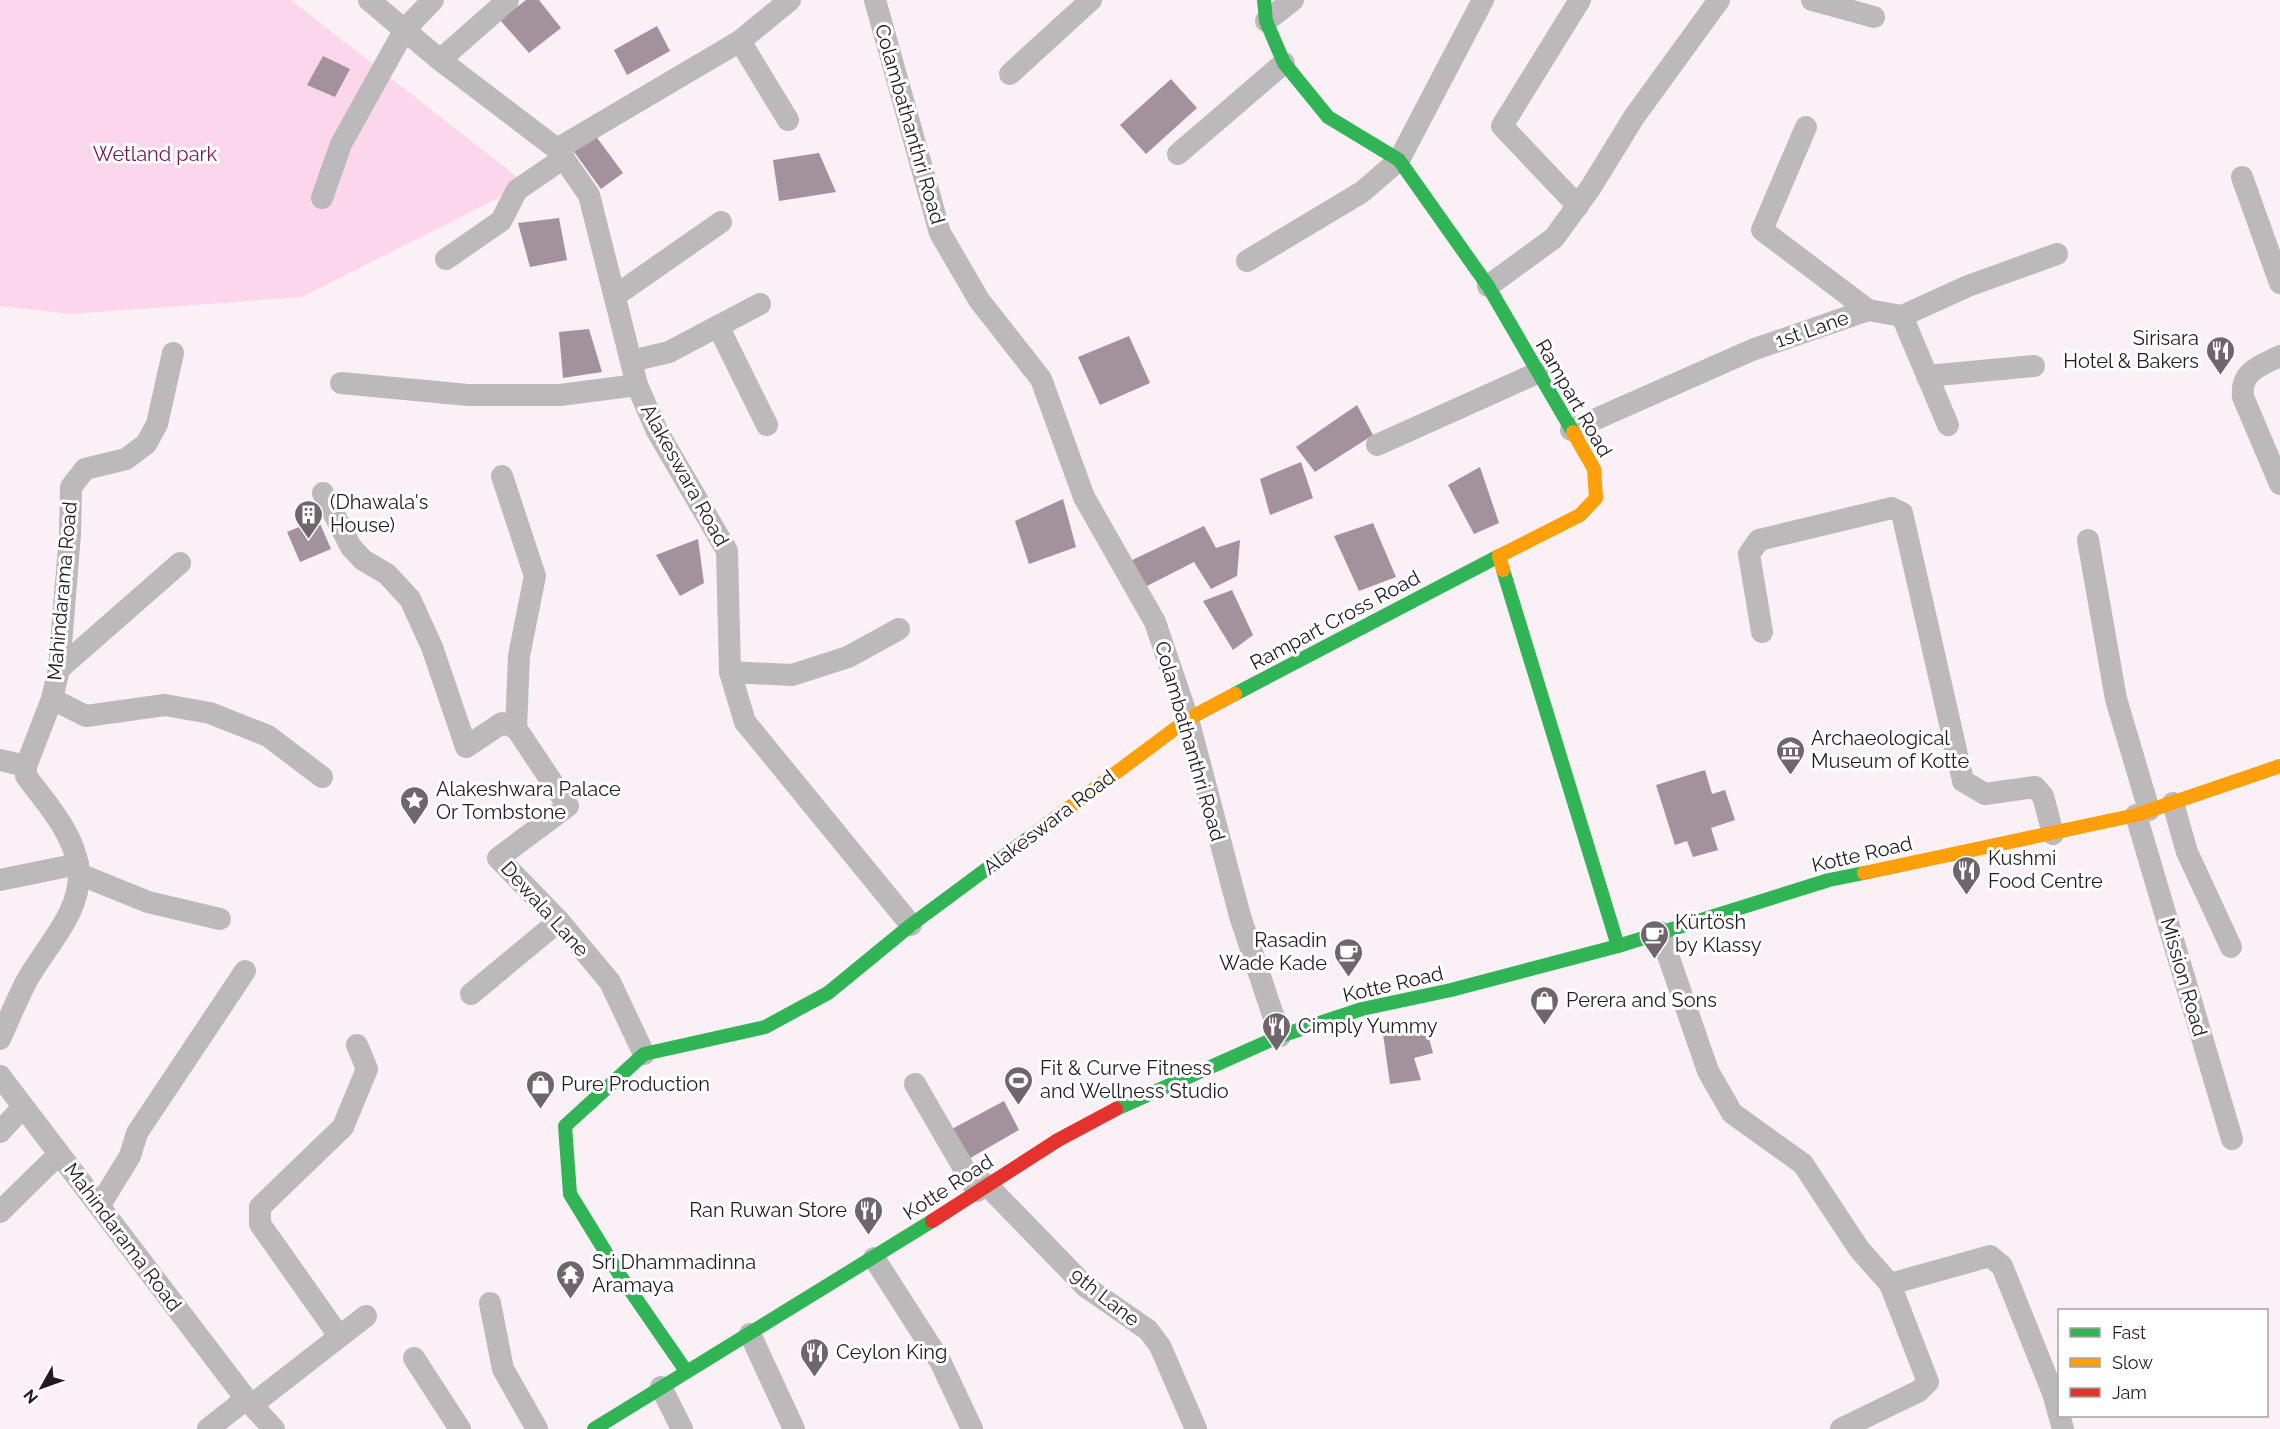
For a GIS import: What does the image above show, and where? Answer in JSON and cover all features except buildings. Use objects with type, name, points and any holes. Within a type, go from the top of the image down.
[{"type":"street","name":"Alakeswara Road","points":[[369,0],[440,60],[560,154],[589,195],[637,385],[657,430],[727,551],[730,672],[745,722],[911,925]]},
{"type":"street","points":[[322,198],[341,144],[405,29],[433,0]]},
{"type":"street","points":[[440,60],[508,0]]},
{"type":"street","points":[[446,259],[501,221],[517,190],[560,154],[740,41],[790,0]]},
{"type":"street","name":"Colambathanthri Road","points":[[875,0],[940,233],[979,300],[1041,379],[1084,497],[1155,622],[1188,719],[1240,916],[1281,1036]]},
{"type":"street","points":[[1010,74],[1091,0]]},
{"type":"street","points":[[1265,11],[1293,0]]},
{"type":"street","points":[[1247,261],[1362,192],[1399,160],[1484,0]]},
{"type":"street","points":[[1578,206],[1502,126],[1580,0]]},
{"type":"street","points":[[1488,286],[1554,238],[1578,206],[1634,117],[1719,0]]},
{"type":"street","points":[[1812,0],[1874,17]]},
{"type":"street","name":"Rampart Road","points":[[1265,11],[1284,63],[1328,117],[1399,160],[1488,286],[1594,469],[1596,498],[1580,515],[1499,556]]},
{"type":"street","points":[[740,41],[788,120]]},
{"type":"street","points":[[1178,154],[1284,63]]},
{"type":"street","points":[[1806,127],[1762,230],[1868,310]]},
{"type":"street","points":[[2242,177],[2280,283]]},
{"type":"street","points":[[615,296],[721,222]]},
{"type":"street","points":[[1948,424],[1902,316],[1968,286],[2057,254]]},
{"type":"street","points":[[631,361],[669,351],[760,304]]},
{"type":"street","name":"1st Lane","points":[[1571,430],[1752,350],[1868,310],[1902,316]]},
{"type":"street","points":[[718,326],[767,425]]},
{"type":"street","name":"Mahindarama Road","points":[[26,766],[52,699],[59,669],[70,534],[71,487],[86,469],[126,459],[146,444],[157,424],[173,353]]},
{"type":"street","points":[[2280,356],[2246,374],[2241,384],[2243,397],[2280,484]]},
{"type":"street","points":[[1927,376],[2034,366]]},
{"type":"street","points":[[1377,445],[1537,373]]},
{"type":"street","points":[[341,383],[468,395],[560,395],[637,385]]},
{"type":"street","points":[[322,493],[351,547],[363,560],[387,574],[410,599],[432,647],[466,747],[502,723],[516,728],[519,656],[535,576],[502,476]]},
{"type":"street","points":[[1762,632],[1749,554],[1759,540],[1892,508],[1902,513],[1963,781],[1985,794],[2035,787],[2043,796],[2053,834]]},
{"type":"street","name":"Mission Road","points":[[2088,540],[2116,699],[2143,812],[2232,1139]]},
{"type":"street","points":[[1499,556],[1618,946]]},
{"type":"street","name":"Rampart Cross Road","points":[[1188,719],[1499,556]]},
{"type":"street","points":[[59,669],[180,563]]},
{"type":"street","points":[[730,672],[792,675],[848,657],[899,629]]},
{"type":"street","points":[[52,699],[86,716],[165,705],[210,713],[268,736],[321,777]]},
{"type":"street","name":"Alakeswara Road","points":[[686,1371],[619,1274],[570,1194],[565,1126],[644,1054],[765,1027],[828,993],[911,925],[1188,719]]},
{"type":"street","name":"Dewala Lane","points":[[516,728],[568,806],[498,858],[559,921],[610,982],[644,1054]]},
{"type":"street","points":[[0,760],[26,766],[26,776],[65,829],[79,869],[73,907],[25,983],[0,1039]]},
{"type":"street","name":"Kotte Road","points":[[594,1429],[874,1258],[981,1187],[1127,1103],[1281,1036],[1362,1009],[1451,990],[1618,946],[1829,880],[2053,834],[2143,812],[2280,766]]},
{"type":"street","points":[[2173,803],[2187,852],[2231,947]]},
{"type":"street","points":[[0,880],[79,869],[148,902],[220,919]]},
{"type":"street","points":[[471,994],[559,921]]},
{"type":"street","points":[[1660,932],[1708,1071],[1732,1113],[1803,1164],[1859,1249],[1890,1284],[1928,1382],[1919,1391],[1841,1429]]},
{"type":"street","points":[[100,1205],[130,1156],[137,1133],[246,971]]},
{"type":"street","points":[[339,1336],[260,1224],[260,1207],[343,1127],[367,1069],[357,1045]]},
{"type":"street","name":"Mahindarama Road","points":[[0,1076],[250,1402],[274,1429]]},
{"type":"street","name":"9th Lane","points":[[915,1084],[981,1187],[1086,1287],[1148,1330],[1160,1346],[1196,1429]]},
{"type":"street","points":[[0,1132],[23,1107]]},
{"type":"street","points":[[0,1212],[60,1154]]},
{"type":"street","points":[[1890,1284],[1990,1256],[1997,1260],[2002,1266],[2053,1393],[2058,1411]]},
{"type":"street","points":[[874,1258],[940,1361],[972,1429]]},
{"type":"street","points":[[490,1303],[503,1369],[537,1429]]},
{"type":"street","points":[[208,1429],[250,1402],[366,1316]]},
{"type":"street","points":[[750,1334],[794,1429]]},
{"type":"street","points":[[414,1358],[460,1429]]},
{"type":"street","points":[[661,1387],[682,1429]]},
{"type":"green space","name":"Wetland park","points":[[0,0],[291,0],[526,184],[302,297],[71,314],[0,306]]},
{"type":"traffic: fast","points":[[1264,0],[1266,21],[1284,63],[1328,117],[1399,160],[1488,286],[1573,432]]},
{"type":"traffic: fast","points":[[1235,694],[1499,556]]},
{"type":"traffic: fast","points":[[1503,570],[1618,946]]},
{"type":"traffic: fast","points":[[686,1371],[619,1274],[570,1194],[565,1126],[644,1054],[765,1027],[828,993],[911,925],[1031,836]]},
{"type":"traffic: fast","points":[[1116,1109],[1280,1036],[1362,1009],[1451,990],[1618,946],[1829,880],[1864,873]]},
{"type":"traffic: fast","points":[[594,1429],[932,1221]]},
{"type":"traffic: slow","points":[[1503,570],[1499,556],[1580,515],[1596,498],[1594,469],[1573,432]]},
{"type":"traffic: slow","points":[[1031,836],[1188,719],[1235,694]]},
{"type":"traffic: slow","points":[[1864,873],[2136,815],[2280,766]]},
{"type":"traffic: jam","points":[[932,1221],[1058,1140],[1116,1109]]},
{"type":"place","name":"Sirisara Hotel & Bakers","points":[[2220,376]]},
{"type":"place","name":"(Dhawala's House)","points":[[309,540]]},
{"type":"place","name":"Archaeological Museum of Kotte","points":[[1790,776]]},
{"type":"place","name":"Alakeshwara Palace Or Tombstone","points":[[415,826]]},
{"type":"place","name":"Kushmi Food Centre","points":[[1967,896]]},
{"type":"place","name":"Kürtösh by Klassy","points":[[1654,960]]},
{"type":"place","name":"Rasadin Wade Kade","points":[[1348,978]]},
{"type":"place","name":"Perera and Sons","points":[[1545,1026]]},
{"type":"place","name":"Cimply Yummy","points":[[1277,1052]]},
{"type":"place","name":"Fit & Curve Fitness and Wellness Studio","points":[[1019,1106]]},
{"type":"place","name":"Pure Production","points":[[540,1110]]},
{"type":"place","name":"Ran Ruwan Store","points":[[868,1236]]},
{"type":"place","name":"Sri Dhammadinna Aramaya","points":[[571,1300]]},
{"type":"place","name":"Ceylon King","points":[[815,1378]]}]
